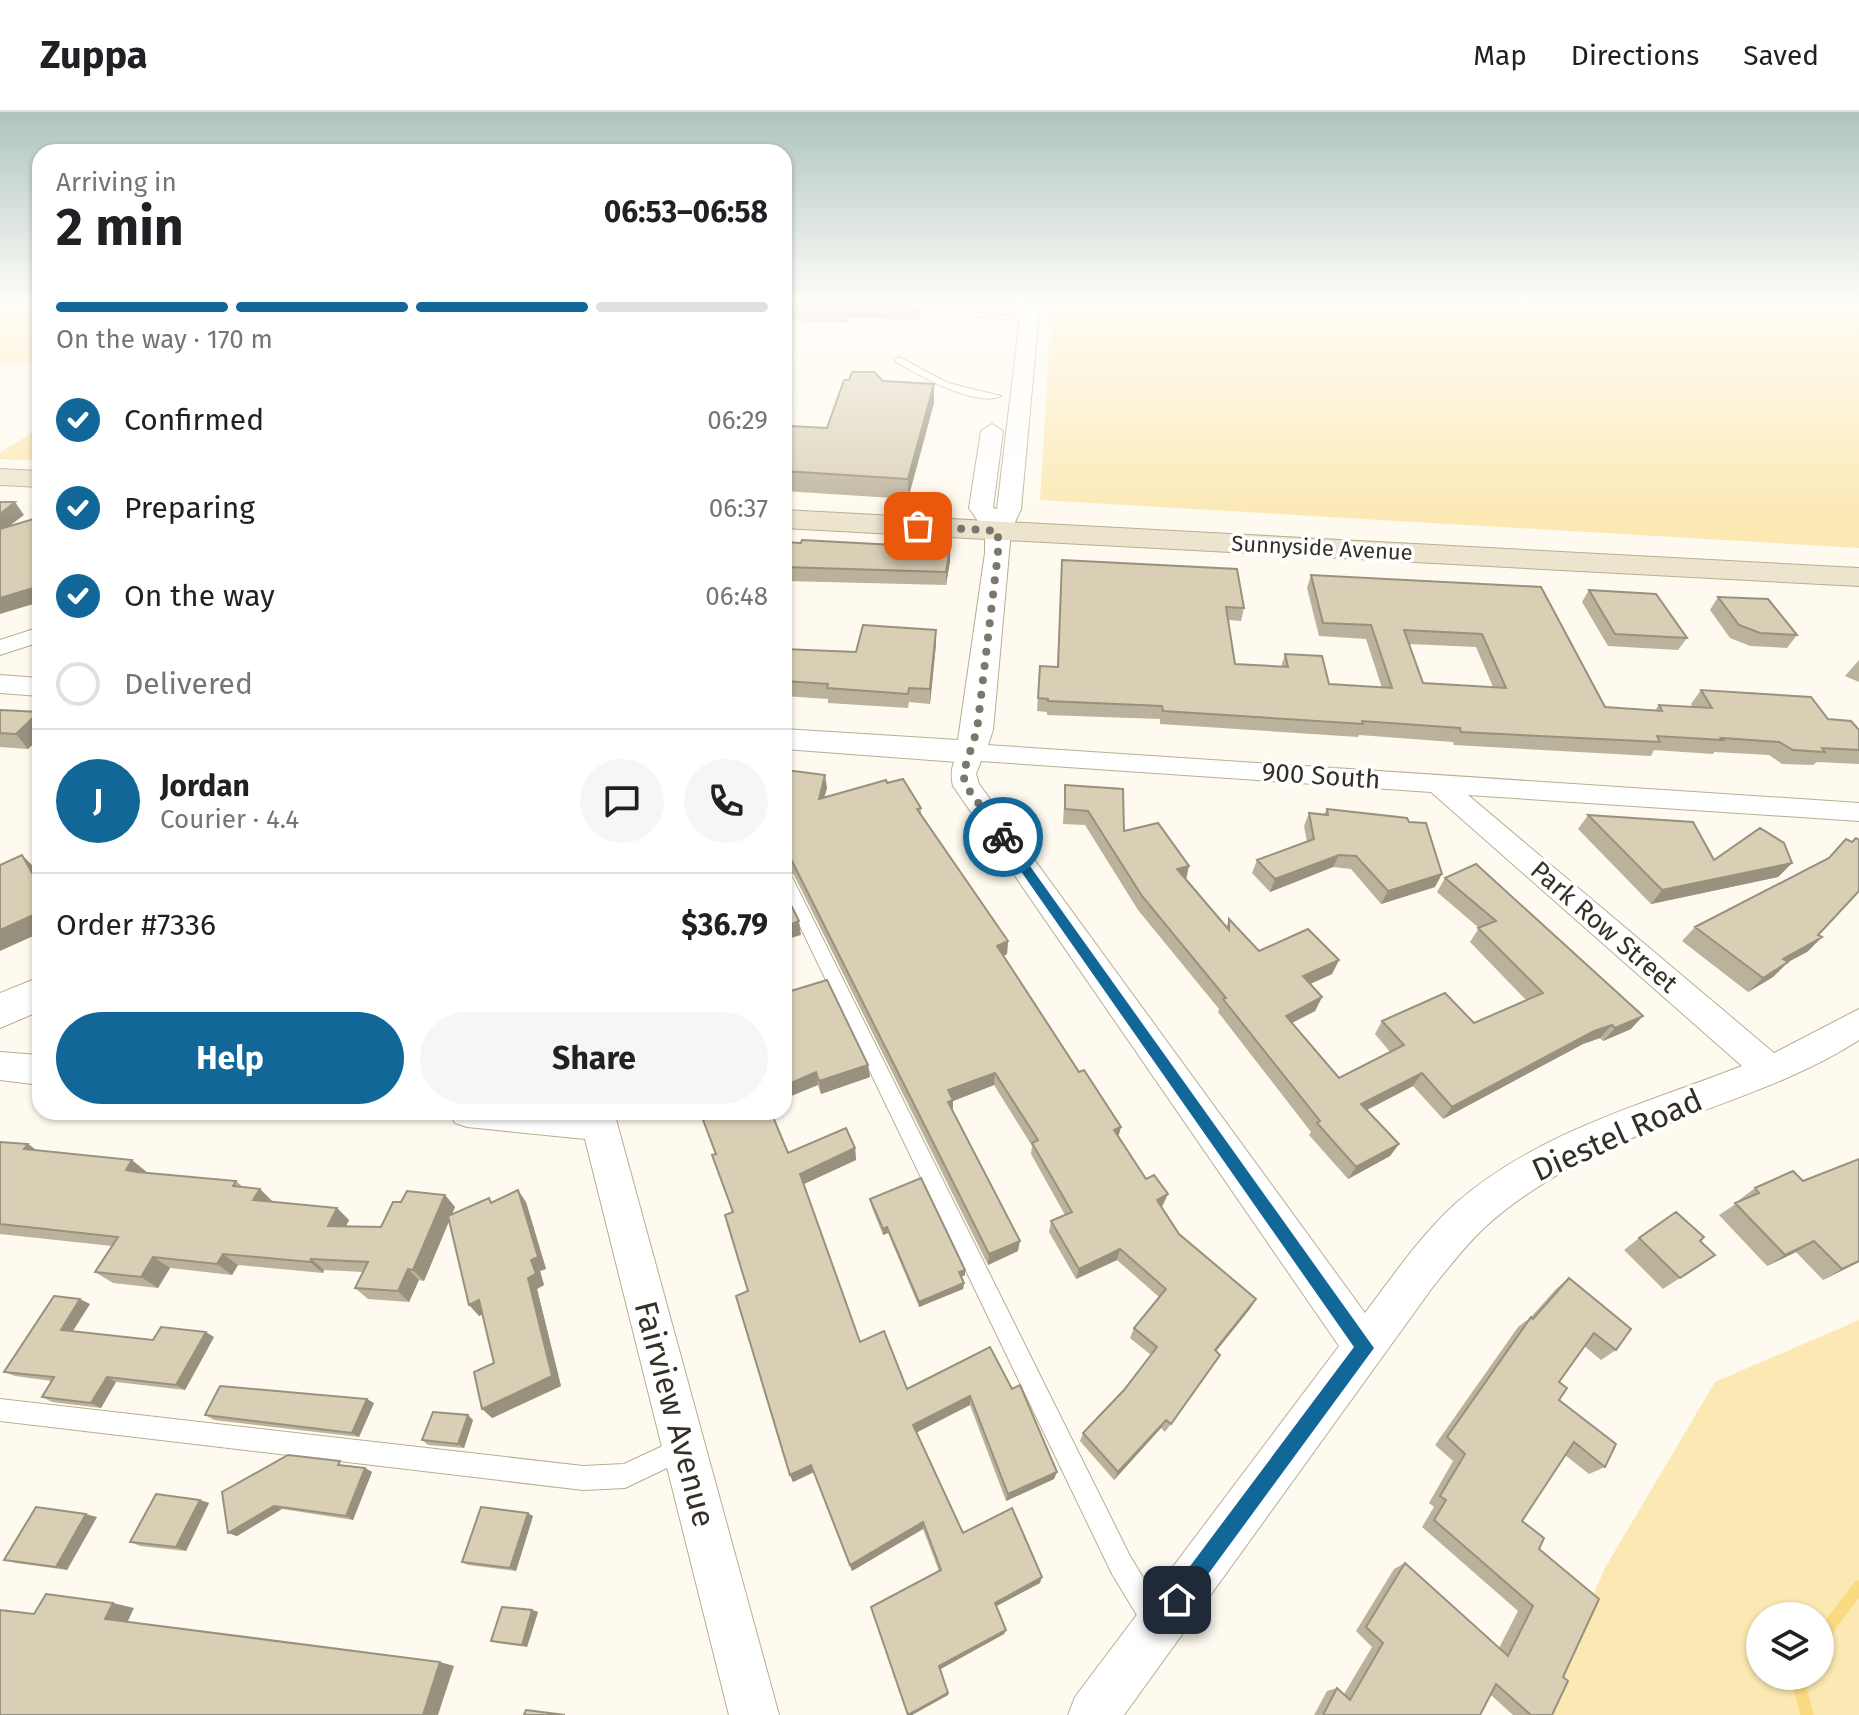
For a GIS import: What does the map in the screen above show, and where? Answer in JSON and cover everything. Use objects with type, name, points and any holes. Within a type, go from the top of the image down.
[{"type":"main road","points":[[0,477],[32,479]]},
{"type":"main road","name":"Sunnyside Avenue","points":[[792,519],[1859,577]]},
{"type":"street","points":[[1014,376],[1009,509],[998,531],[997,568],[977,730],[963,774],[966,786],[1365,1348]]},
{"type":"street","points":[[998,388],[981,508],[998,531]]},
{"type":"street","points":[[0,648],[32,637]]},
{"type":"street","points":[[0,684],[32,686]]},
{"type":"street","name":"900 South","points":[[792,740],[1859,812]]},
{"type":"street","name":"Park Row Street","points":[[1437,783],[1771,1071]]},
{"type":"street","points":[[0,1011],[32,997]]},
{"type":"street","name":"Diestel Road","points":[[1093,1715],[1418,1274],[1460,1227],[1535,1168],[1625,1124],[1771,1071],[1835,1039],[1859,1023]]},
{"type":"street","points":[[0,1066],[32,1069]]},
{"type":"street","name":"Fairview Avenue","points":[[598,1120],[754,1715]]},
{"type":"lane","points":[[926,376],[945,387],[970,394],[998,388]]},
{"type":"lane","points":[[792,893],[1121,1565],[1158,1625]]},
{"type":"lane","points":[[0,1410],[583,1478],[625,1476],[684,1449]]},
{"type":"shaded area","points":[[1047,376],[1859,376],[1859,548],[1040,500]]},
{"type":"shaded area","points":[[32,432],[32,461],[0,459],[0,453]]},
{"type":"shaded area","points":[[1859,1320],[1859,1715],[1539,1715],[1605,1568],[1715,1382]]},
{"type":"building","points":[[851,376],[878,376],[883,381],[934,384],[908,479],[792,472],[792,426],[827,428],[844,380],[849,380]]},
{"type":"building","points":[[0,502],[15,502],[0,514]]},
{"type":"building","points":[[32,519],[32,588],[0,598],[0,529]]},
{"type":"building","points":[[802,540],[950,548],[946,572],[792,567],[792,542],[801,543]]},
{"type":"building","points":[[1062,560],[1237,569],[1244,608],[1226,607],[1235,664],[1288,667],[1285,654],[1322,656],[1329,684],[1392,688],[1371,625],[1323,623],[1311,575],[1541,587],[1605,707],[1662,711],[1659,705],[1712,708],[1701,690],[1811,697],[1828,719],[1851,721],[1859,730],[1859,750],[1793,750],[1779,742],[1721,738],[1723,740],[1657,736],[1660,742],[1461,732],[1460,728],[1163,711],[1162,706],[1038,698],[1040,666],[1058,667]],"holes":[[[1404,630],[1482,634],[1506,688],[1423,683]]]},
{"type":"building","points":[[1589,590],[1656,594],[1687,638],[1615,634]]},
{"type":"building","points":[[1718,597],[1768,599],[1797,635],[1760,633],[1739,625]]},
{"type":"building","points":[[863,625],[936,630],[930,689],[909,688],[908,694],[827,688],[828,684],[792,682],[792,649],[856,652]]},
{"type":"building","points":[[0,710],[32,712],[32,719],[16,734],[0,733]]},
{"type":"building","points":[[792,771],[825,775],[819,799],[886,780],[887,783],[903,779],[921,808],[917,809],[1008,941],[997,946],[1079,1072],[1084,1070],[1121,1127],[1114,1130],[1146,1179],[1154,1175],[1168,1194],[1157,1200],[1179,1234],[1256,1299],[1215,1350],[1220,1355],[1171,1424],[1166,1420],[1118,1472],[1083,1433],[1124,1390],[1157,1347],[1134,1328],[1166,1289],[1120,1249],[1079,1269],[1051,1221],[1072,1212],[1032,1143],[1038,1140],[995,1073],[948,1090],[953,1100],[948,1102],[1020,1241],[989,1254],[792,861]]},
{"type":"building","points":[[1065,785],[1123,789],[1124,831],[1158,823],[1189,866],[1177,869],[1229,930],[1229,919],[1259,951],[1308,929],[1339,960],[1303,976],[1322,997],[1286,1016],[1339,1078],[1404,1045],[1382,1021],[1445,993],[1474,1023],[1543,993],[1478,928],[1496,921],[1445,878],[1476,864],[1643,1016],[1615,1028],[1612,1025],[1594,1031],[1452,1107],[1422,1073],[1361,1104],[1399,1144],[1356,1167],[1317,1123],[1320,1121],[1223,999],[1226,998],[1142,896],[1088,811],[1065,809]]},
{"type":"building","points":[[1327,809],[1426,823],[1442,874],[1388,891],[1356,856],[1339,855],[1275,879],[1257,860],[1314,839],[1309,813],[1328,815]]},
{"type":"building","points":[[1588,815],[1693,822],[1714,860],[1760,828],[1784,843],[1792,863],[1662,890]]},
{"type":"building","points":[[1856,838],[1859,840],[1859,891],[1818,935],[1822,937],[1783,959],[1788,962],[1763,978],[1695,927],[1829,858],[1846,839],[1852,842]]},
{"type":"building","points":[[22,855],[32,873],[32,916],[0,930],[0,865]]},
{"type":"building","points":[[792,907],[799,921],[792,924]]},
{"type":"building","points":[[827,980],[868,1065],[819,1081],[816,1072],[792,1082],[792,991]]},
{"type":"building","points":[[703,1120],[774,1120],[788,1153],[846,1128],[855,1148],[800,1174],[860,1342],[884,1331],[907,1389],[990,1347],[1012,1389],[1020,1385],[1057,1472],[1008,1494],[970,1396],[913,1425],[963,1533],[1012,1508],[1042,1577],[995,1603],[1006,1630],[939,1666],[948,1693],[908,1715],[871,1607],[941,1570],[923,1522],[850,1565],[811,1465],[790,1475],[736,1296],[748,1291],[725,1215],[733,1212],[712,1155],[716,1154]]},
{"type":"building","points":[[0,1142],[28,1144],[24,1149],[132,1160],[126,1170],[137,1172],[236,1181],[233,1186],[260,1189],[253,1200],[337,1208],[328,1226],[381,1227],[393,1202],[401,1202],[407,1191],[445,1195],[413,1270],[408,1269],[398,1291],[355,1288],[368,1262],[311,1259],[310,1262],[223,1254],[217,1264],[153,1257],[141,1277],[95,1272],[118,1237],[0,1224]]},
{"type":"building","points":[[1859,1159],[1859,1261],[1842,1269],[1814,1241],[1785,1255],[1735,1203],[1759,1193],[1755,1188],[1793,1171],[1803,1181]]},
{"type":"building","points":[[921,1178],[965,1270],[959,1272],[964,1283],[919,1302],[887,1227],[883,1229],[870,1199]]},
{"type":"building","points":[[518,1190],[538,1257],[531,1260],[536,1274],[528,1278],[552,1376],[482,1409],[474,1372],[494,1363],[479,1300],[469,1305],[448,1216],[489,1198],[491,1203]]},
{"type":"building","points":[[1676,1212],[1704,1237],[1700,1241],[1715,1255],[1680,1278],[1639,1238]]},
{"type":"building","points":[[1569,1278],[1631,1329],[1616,1350],[1594,1333],[1559,1382],[1567,1388],[1559,1400],[1616,1444],[1605,1467],[1574,1442],[1522,1521],[1544,1538],[1539,1549],[1599,1599],[1563,1677],[1568,1681],[1552,1715],[1531,1715],[1496,1684],[1480,1715],[1323,1715],[1337,1688],[1350,1700],[1383,1643],[1366,1627],[1405,1563],[1508,1656],[1533,1606],[1434,1520],[1446,1500],[1440,1496],[1465,1454],[1447,1437],[1531,1317],[1533,1319]]},
{"type":"building","points":[[54,1296],[80,1299],[61,1330],[153,1340],[161,1327],[206,1332],[176,1385],[107,1377],[91,1403],[42,1397],[54,1377],[4,1372]]},
{"type":"building","points":[[220,1386],[367,1399],[352,1433],[205,1415]]},
{"type":"building","points":[[433,1412],[468,1415],[458,1444],[422,1440]]},
{"type":"building","points":[[288,1455],[340,1461],[338,1465],[365,1468],[346,1516],[274,1506],[228,1533],[222,1492]]},
{"type":"building","points":[[156,1494],[200,1500],[176,1547],[130,1542]]},
{"type":"building","points":[[36,1507],[86,1514],[56,1567],[4,1560]]},
{"type":"building","points":[[481,1507],[528,1513],[510,1568],[462,1562]]},
{"type":"building","points":[[46,1594],[113,1603],[105,1619],[440,1662],[423,1715],[0,1715],[0,1610],[34,1614]]},
{"type":"building","points":[[502,1607],[532,1610],[522,1645],[491,1641]]},
{"type":"building","points":[[526,1710],[565,1715],[524,1715]]},
{"type":"waterway","points":[[1834,1620],[1859,1587]]},
{"type":"waterway","points":[[1801,1690],[1807,1715]]},
{"type":"way so far","points":[[918,526],[998,531],[977,730],[963,774],[966,786],[1003,837]]},
{"type":"route","points":[[1003,837],[1365,1348],[1177,1600]]}]
